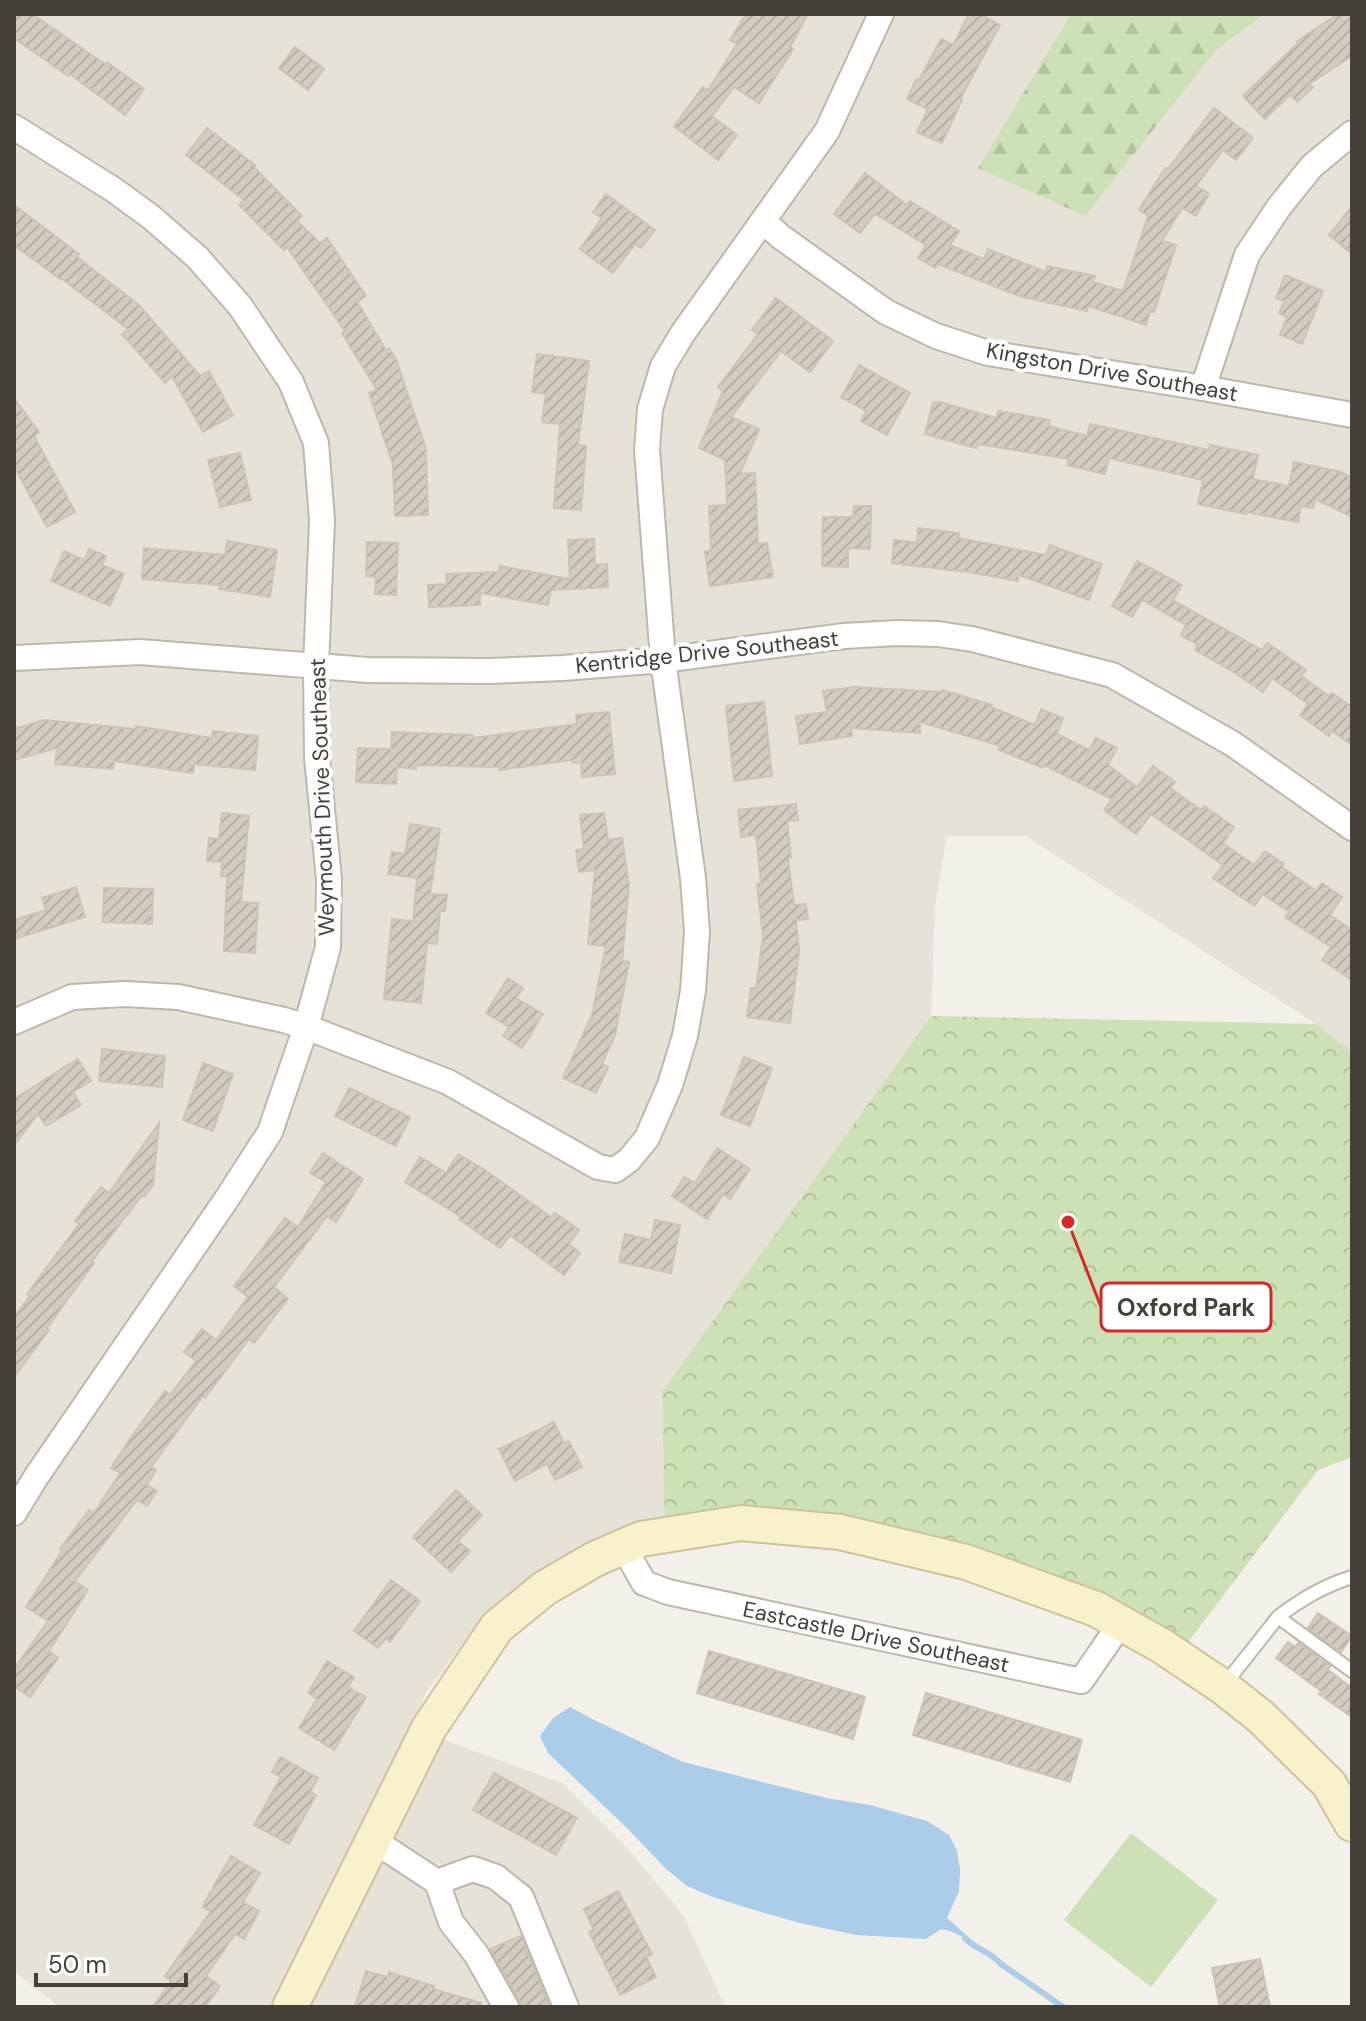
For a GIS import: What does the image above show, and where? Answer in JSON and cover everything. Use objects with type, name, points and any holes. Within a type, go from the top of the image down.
[{"type":"street","points":[[14,1022],[72,997],[125,994],[178,997],[230,1007],[306,1027],[448,1082],[598,1167],[615,1170],[629,1160],[647,1138],[670,1085],[685,1036],[693,991],[697,931],[693,878],[663,660],[647,450],[650,409],[663,366],[683,333],[827,131],[881,14]]},
{"type":"street","name":"Weymouth Drive Southeast","points":[[14,127],[114,190],[197,257],[240,306],[291,382],[316,443],[322,520],[316,666],[317,758],[329,879],[328,947],[306,1027],[270,1132],[14,1513]]},
{"type":"street","points":[[1203,388],[1247,255],[1279,207],[1312,166],[1352,133]]},
{"type":"street","name":"Kingston Drive Southeast","points":[[763,221],[886,312],[936,336],[988,353],[1352,415]]},
{"type":"street","name":"Kentridge Drive Southeast","points":[[14,658],[140,652],[368,670],[489,671],[663,660],[844,636],[938,634],[972,639],[1112,675],[1233,744],[1352,828]]},
{"type":"street","points":[[290,2007],[429,1728],[497,1627],[545,1588],[595,1559],[641,1539],[741,1523],[840,1532],[966,1562],[1096,1609],[1162,1646],[1261,1717],[1329,1784],[1352,1824]]},
{"type":"street","name":"Eastcastle Drive Southeast","points":[[623,1546],[644,1583],[668,1592],[1081,1681],[1121,1623]]},
{"type":"street","points":[[373,1840],[437,1882],[451,1922],[476,1954],[506,2007]]},
{"type":"street","points":[[437,1882],[473,1869],[496,1877],[521,1897],[566,2007]]},
{"type":"lane","points":[[1223,1687],[1278,1617],[1301,1599],[1352,1577]]},
{"type":"lane","points":[[1278,1617],[1352,1671]]},
{"type":"shaded area","points":[[14,14],[1071,14],[978,168],[1085,215],[1216,50],[1265,14],[1352,14],[1352,1052],[1316,1024],[1026,836],[947,836],[935,906],[931,1016],[662,1392],[665,1516],[539,1572],[486,1613],[427,1691],[274,2007],[59,2007],[14,1971]]},
{"type":"shaded area","points":[[439,1738],[562,1783],[627,1848],[684,1916],[725,2007],[303,2007]]},
{"type":"green space","points":[[1071,14],[1265,14],[1216,50],[1085,216],[978,168]]},
{"type":"green space","points":[[931,1016],[1316,1024],[1352,1052],[1352,1457],[1318,1470],[1177,1657],[840,1532],[665,1535],[662,1392]]},
{"type":"green space","points":[[1131,1833],[1218,1900],[1151,1987],[1064,1920]]},
{"type":"water","points":[[570,1707],[683,1762],[927,1821],[949,1835],[957,1851],[959,1891],[947,1918],[965,1934],[965,1938],[941,1929],[926,1939],[856,1935],[751,1909],[687,1886],[548,1753],[540,1736],[553,1718]]},
{"type":"building","points":[[14,14],[32,14],[144,89],[125,115],[14,38]]},
{"type":"building","points":[[746,14],[808,14],[790,47],[793,49],[759,103],[734,87],[712,116],[737,135],[718,160],[674,126],[703,87],[708,90],[737,44],[730,40]]},
{"type":"building","points":[[969,14],[980,14],[1000,25],[960,99],[942,143],[917,132],[928,109],[907,99],[941,39],[953,45]]},
{"type":"building","points":[[1338,14],[1348,14],[1352,20],[1352,56],[1309,84],[1313,87],[1297,102],[1290,95],[1265,119],[1243,96],[1297,41]]},
{"type":"building","points":[[295,47],[324,69],[308,90],[279,68]]},
{"type":"building","points":[[1214,108],[1253,138],[1236,160],[1223,150],[1196,186],[1209,194],[1196,216],[1182,208],[1162,241],[1176,245],[1154,312],[1150,311],[1146,325],[1088,306],[1087,311],[1019,296],[938,264],[935,268],[918,258],[926,245],[875,214],[860,233],[834,214],[865,173],[907,205],[910,201],[959,231],[950,245],[984,259],[988,249],[1046,272],[1047,266],[1095,276],[1093,282],[1123,291],[1148,216],[1139,210],[1165,168],[1168,169]]},
{"type":"building","points":[[207,128],[255,165],[302,216],[297,221],[320,243],[327,238],[366,296],[357,302],[386,350],[389,348],[396,359],[426,449],[428,515],[395,516],[393,465],[369,393],[377,390],[342,333],[345,331],[287,247],[284,250],[239,205],[244,200],[186,155]]},
{"type":"building","points":[[606,194],[655,230],[641,248],[635,244],[613,273],[580,249],[602,218],[593,212]]},
{"type":"building","points":[[14,205],[79,254],[77,257],[140,306],[200,376],[209,371],[233,415],[203,432],[172,376],[165,383],[122,334],[128,329],[14,245]]},
{"type":"building","points":[[1352,206],[1352,254],[1329,235]]},
{"type":"building","points":[[1285,275],[1323,291],[1302,344],[1280,335],[1287,317],[1279,313],[1284,301],[1276,298]]},
{"type":"building","points":[[776,298],[833,341],[810,372],[781,351],[731,417],[759,429],[740,474],[755,473],[758,544],[767,543],[773,577],[710,586],[705,551],[711,551],[709,506],[727,505],[725,460],[699,448],[723,391],[718,387],[758,334],[752,330]]},
{"type":"building","points":[[537,354],[589,361],[578,445],[586,446],[581,510],[554,508],[560,424],[542,422],[546,394],[532,392]]},
{"type":"building","points":[[859,365],[910,393],[887,435],[861,421],[866,411],[841,397]]},
{"type":"building","points":[[14,398],[39,432],[34,436],[75,512],[47,527],[14,466]]},
{"type":"building","points":[[933,402],[997,418],[998,411],[1050,420],[1049,426],[1087,436],[1090,424],[1209,450],[1210,445],[1258,455],[1253,479],[1289,486],[1294,462],[1341,472],[1352,478],[1352,517],[1315,499],[1313,508],[1301,506],[1298,522],[1246,514],[1198,504],[1203,480],[1109,458],[1105,474],[1067,465],[1069,459],[978,444],[976,448],[925,434]]},
{"type":"building","points":[[240,453],[251,500],[220,507],[208,460]]},
{"type":"building","points":[[854,506],[871,506],[870,549],[848,548],[848,567],[822,566],[823,517],[853,517]]},
{"type":"building","points":[[918,528],[959,533],[958,538],[1046,555],[1050,545],[1102,564],[1089,600],[1019,575],[1018,581],[892,563],[894,540],[917,543]]},
{"type":"building","points":[[594,539],[595,565],[607,564],[608,587],[551,590],[548,605],[480,593],[480,605],[429,607],[428,585],[447,584],[446,574],[499,572],[500,566],[570,579],[568,540]]},
{"type":"building","points":[[227,541],[277,550],[270,597],[219,589],[220,585],[142,579],[144,548],[225,555]]},
{"type":"building","points":[[367,542],[398,543],[396,595],[375,594],[376,577],[366,576]]},
{"type":"building","points":[[89,549],[106,556],[102,565],[124,574],[110,606],[51,581],[64,551],[84,560]]},
{"type":"building","points":[[1137,561],[1182,585],[1173,600],[1262,650],[1267,643],[1306,670],[1301,676],[1329,696],[1332,693],[1352,707],[1352,745],[1332,731],[1329,736],[1300,715],[1308,704],[1272,678],[1263,692],[1195,650],[1198,645],[1181,635],[1186,625],[1142,600],[1132,617],[1112,606]]},
{"type":"building","points":[[855,687],[943,690],[992,705],[1035,725],[1041,709],[1063,718],[1057,734],[1089,750],[1096,738],[1117,748],[1108,765],[1137,787],[1153,766],[1175,782],[1170,788],[1201,810],[1204,806],[1234,827],[1223,843],[1254,865],[1265,851],[1316,891],[1322,883],[1342,897],[1330,915],[1352,930],[1352,980],[1322,960],[1331,947],[1285,917],[1289,912],[1263,894],[1254,906],[1213,878],[1223,865],[1151,814],[1136,834],[1104,810],[1112,799],[1044,765],[1043,768],[999,750],[1001,746],[920,722],[920,733],[851,728],[852,736],[800,744],[796,716],[827,712],[823,691]]},
{"type":"building","points":[[764,702],[772,776],[734,781],[726,706]]},
{"type":"building","points":[[609,712],[615,774],[582,777],[581,762],[573,763],[572,760],[499,770],[499,767],[416,765],[416,769],[397,767],[396,784],[356,782],[358,748],[391,749],[392,732],[473,735],[473,738],[577,724],[576,715]]},
{"type":"building","points":[[44,720],[135,729],[136,726],[212,738],[213,731],[258,736],[255,770],[194,764],[193,773],[114,761],[113,769],[55,764],[57,748],[14,760],[14,729]]},
{"type":"building","points":[[796,804],[798,820],[787,821],[791,857],[788,858],[794,905],[806,904],[808,919],[796,920],[799,951],[790,1023],[747,1017],[751,988],[756,988],[763,937],[757,884],[761,883],[756,835],[741,837],[738,810]]},
{"type":"building","points":[[222,813],[249,816],[241,902],[258,903],[255,953],[224,951],[227,877],[221,876],[222,862],[207,861],[209,838],[219,839]]},
{"type":"building","points":[[604,813],[608,840],[622,838],[629,886],[622,961],[629,962],[615,1035],[602,1064],[608,1067],[596,1093],[563,1078],[592,1015],[606,946],[588,944],[595,870],[579,872],[576,850],[584,849],[580,815]]},
{"type":"building","points":[[410,824],[440,829],[430,894],[447,895],[445,911],[440,911],[437,944],[427,943],[421,1003],[384,999],[392,919],[413,921],[417,878],[388,874],[392,852],[405,854]]},
{"type":"building","points":[[76,887],[85,917],[14,939],[14,920],[46,910],[42,898]]},
{"type":"building","points":[[104,888],[153,889],[152,924],[103,922]]},
{"type":"building","points":[[508,978],[523,988],[516,998],[543,1014],[522,1048],[503,1036],[509,1027],[486,1013]]},
{"type":"building","points":[[102,1049],[165,1056],[162,1087],[99,1081]]},
{"type":"building","points":[[744,1057],[772,1068],[750,1126],[721,1115]]},
{"type":"building","points":[[78,1059],[91,1081],[73,1092],[81,1105],[46,1126],[38,1114],[14,1145],[14,1099]]},
{"type":"building","points":[[203,1063],[233,1074],[213,1131],[183,1120]]},
{"type":"building","points":[[349,1088],[410,1117],[396,1146],[335,1116]]},
{"type":"building","points":[[159,1123],[153,1185],[92,1261],[94,1263],[47,1328],[49,1330],[14,1377],[14,1317],[30,1296],[27,1294],[79,1224],[75,1221],[101,1187],[109,1193]]},
{"type":"building","points":[[717,1148],[750,1169],[730,1199],[723,1194],[707,1219],[672,1196],[684,1177],[695,1183]]},
{"type":"building","points":[[323,1153],[363,1179],[336,1222],[327,1216],[274,1287],[288,1299],[254,1343],[249,1339],[151,1467],[156,1470],[147,1485],[157,1491],[147,1506],[137,1500],[75,1581],[88,1590],[49,1651],[58,1658],[30,1697],[14,1686],[14,1669],[48,1621],[26,1607],[62,1551],[60,1549],[89,1510],[94,1513],[120,1473],[111,1468],[134,1433],[165,1391],[170,1395],[196,1361],[184,1352],[202,1329],[216,1340],[248,1297],[234,1286],[285,1218],[298,1227],[326,1182],[310,1173]]},
{"type":"building","points":[[458,1154],[551,1217],[555,1213],[579,1230],[569,1244],[580,1253],[564,1275],[510,1235],[500,1248],[459,1219],[461,1217],[405,1182],[420,1157],[446,1173]]},
{"type":"building","points":[[655,1220],[680,1225],[671,1273],[619,1262],[625,1234],[651,1240]]},
{"type":"building","points":[[554,1422],[564,1443],[569,1441],[582,1467],[555,1480],[547,1464],[515,1481],[499,1449]]},
{"type":"building","points":[[456,1490],[482,1515],[458,1541],[470,1551],[451,1572],[413,1537]]},
{"type":"building","points":[[391,1580],[420,1601],[390,1642],[386,1638],[378,1648],[354,1631]]},
{"type":"building","points":[[1318,1613],[1352,1636],[1341,1652],[1308,1628]]},
{"type":"building","points":[[1288,1642],[1295,1647],[1298,1643],[1330,1666],[1328,1670],[1352,1688],[1352,1717],[1276,1658]]},
{"type":"building","points":[[709,1651],[865,1697],[853,1739],[697,1693]]},
{"type":"building","points":[[327,1661],[354,1677],[348,1687],[366,1697],[334,1750],[299,1728],[317,1699],[308,1693]]},
{"type":"building","points":[[926,1693],[1082,1740],[1070,1782],[913,1735]]},
{"type":"building","points":[[280,1757],[318,1778],[310,1792],[316,1795],[289,1844],[254,1825],[281,1777],[272,1772]]},
{"type":"building","points":[[494,1773],[577,1818],[556,1855],[473,1810]]},
{"type":"building","points":[[231,1856],[260,1873],[243,1902],[259,1911],[244,1939],[235,1934],[206,1976],[220,1986],[205,2007],[153,2007],[171,1981],[165,1976],[211,1911],[202,1907]]},
{"type":"building","points":[[618,1891],[652,1954],[646,1957],[656,1977],[620,1995],[589,1932],[594,1930],[584,1909]]},
{"type":"building","points":[[521,1936],[550,2007],[521,2007],[490,1949]]},
{"type":"building","points":[[1260,1959],[1270,2007],[1220,2007],[1212,1968]]},
{"type":"building","points":[[366,1971],[388,1977],[389,1972],[434,1986],[433,1989],[481,2003],[480,2007],[355,2007]]},
{"type":"waterway","points":[[965,1938],[1063,2007]]},
{"type":"place","name":"Oxford Park","points":[[1068,1222]]}]
